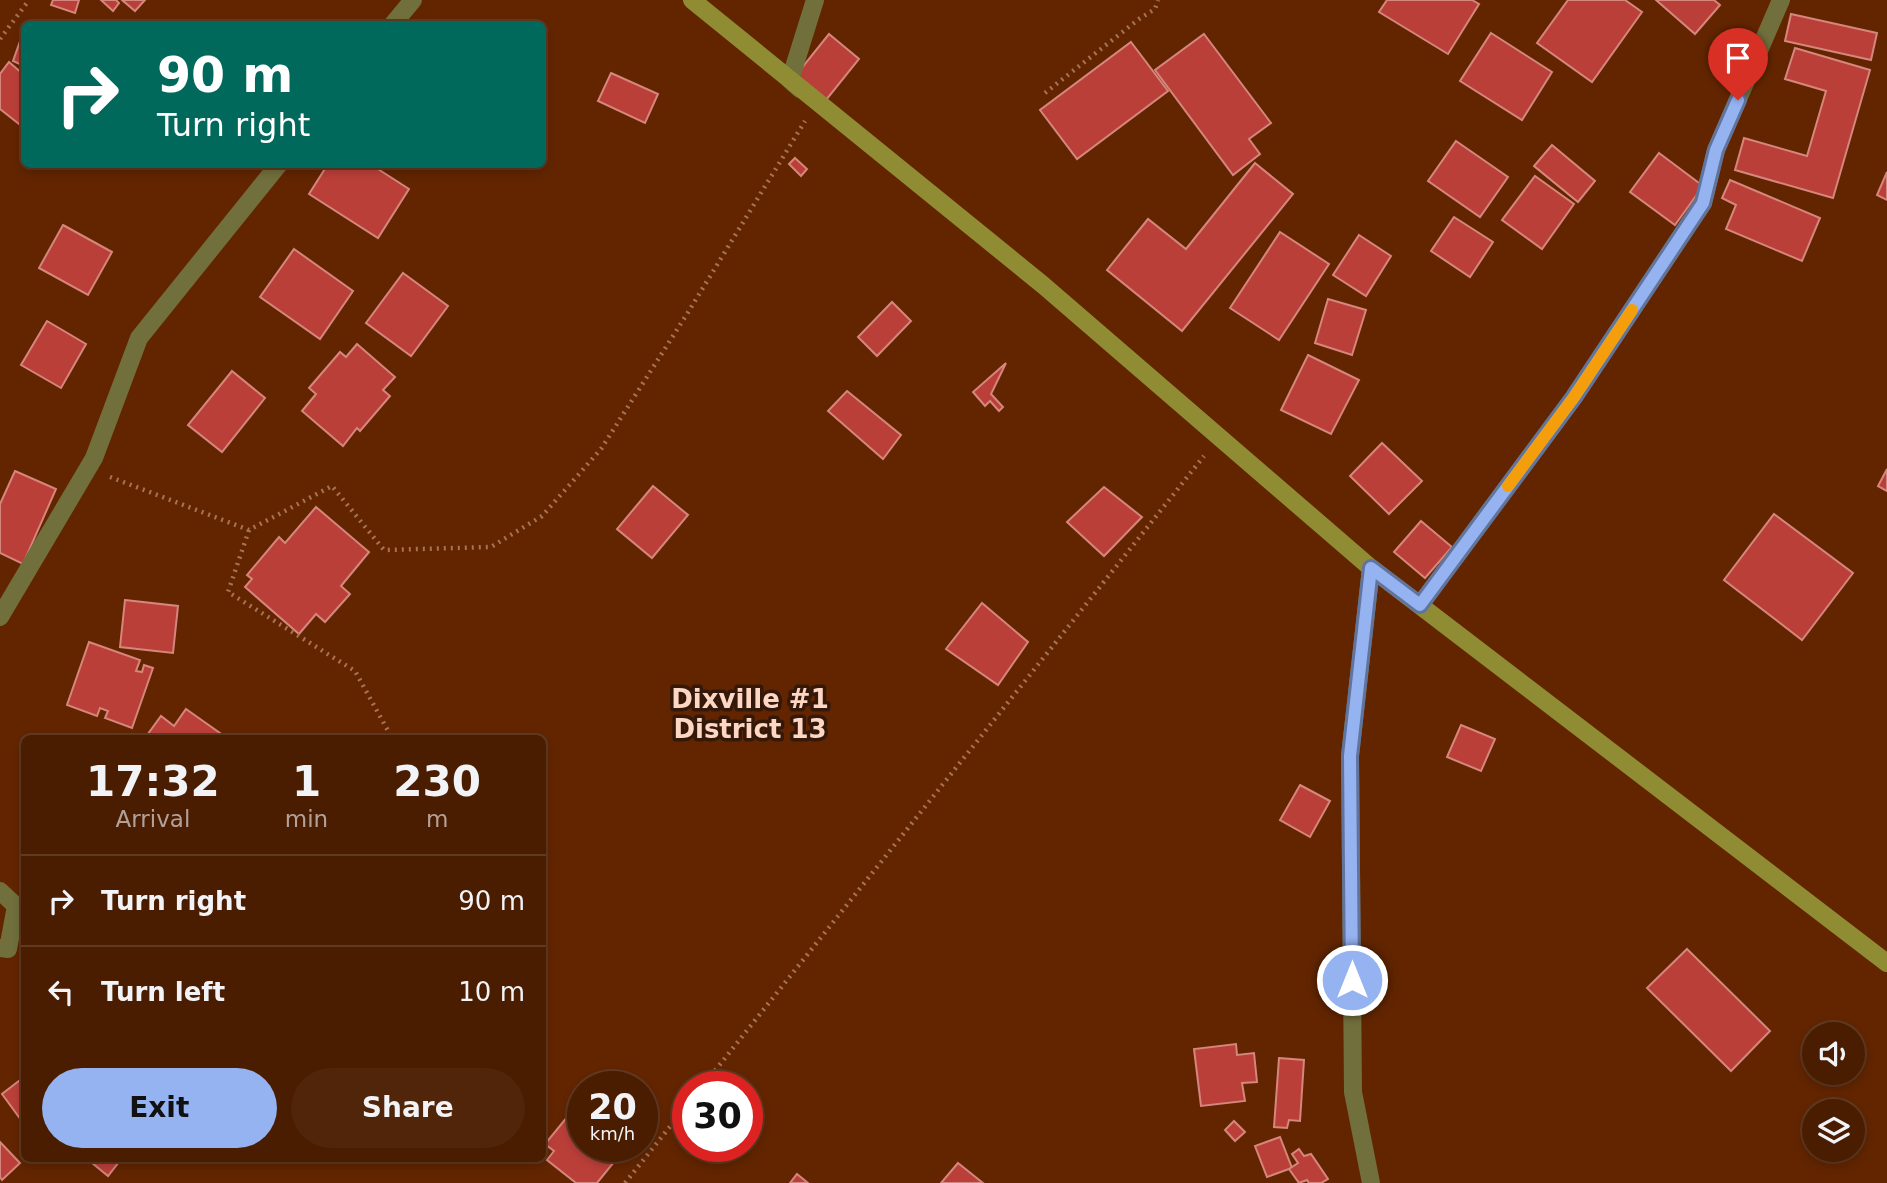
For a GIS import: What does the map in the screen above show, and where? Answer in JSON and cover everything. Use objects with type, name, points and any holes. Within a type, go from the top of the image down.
[{"type":"main road","points":[[692,0],[1042,285],[1371,568],[1887,963]]},
{"type":"street","points":[[396,21],[413,0]]},
{"type":"street","points":[[815,0],[790,80],[816,102]]},
{"type":"street","points":[[1420,605],[1574,397],[1703,203],[1716,150],[1781,0]]},
{"type":"street","points":[[0,617],[94,458],[139,338],[276,168]]},
{"type":"street","points":[[1371,568],[1350,756],[1353,1091],[1371,1183]]},
{"type":"street","points":[[0,891],[16,906],[8,949],[0,948]]},
{"type":"path","points":[[0,39],[29,0]]},
{"type":"path","points":[[1045,93],[1155,9],[1158,0]]},
{"type":"path","points":[[390,735],[355,671],[228,592],[250,530],[332,486],[384,550],[491,547],[542,516],[601,449],[816,102]]},
{"type":"path","points":[[715,1071],[1220,436]]},
{"type":"path","points":[[86,472],[97,472],[250,530]]},
{"type":"path","points":[[625,1183],[672,1124]]},
{"type":"building","points":[[53,0],[79,0],[75,13],[51,5]]},
{"type":"building","points":[[101,0],[116,0],[119,3],[113,11]]},
{"type":"building","points":[[122,0],[145,0],[135,11]]},
{"type":"building","points":[[1387,0],[1472,0],[1479,4],[1448,54],[1379,12]]},
{"type":"building","points":[[1568,0],[1625,0],[1642,12],[1592,82],[1537,43]]},
{"type":"building","points":[[1656,0],[1714,0],[1720,5],[1695,34]]},
{"type":"building","points":[[1791,14],[1877,33],[1871,60],[1785,41]]},
{"type":"building","points":[[1491,33],[1552,72],[1522,120],[1460,81]]},
{"type":"building","points":[[829,34],[859,59],[826,100],[796,75]]},
{"type":"building","points":[[1204,34],[1271,123],[1249,139],[1260,154],[1233,175],[1155,70]]},
{"type":"building","points":[[21,38],[21,65],[13,61]]},
{"type":"building","points":[[1131,42],[1168,91],[1077,159],[1040,110]]},
{"type":"building","points":[[1795,48],[1870,70],[1833,198],[1735,170],[1744,138],[1807,156],[1826,91],[1785,79]]},
{"type":"building","points":[[9,62],[21,72],[21,126],[0,109],[0,74]]},
{"type":"building","points":[[611,73],[658,94],[645,123],[598,101]]},
{"type":"building","points":[[1456,141],[1508,177],[1480,217],[1428,181]]},
{"type":"building","points":[[1552,145],[1595,181],[1578,202],[1534,166]]},
{"type":"building","points":[[1659,153],[1703,186],[1675,225],[1630,192]]},
{"type":"building","points":[[795,158],[807,169],[801,176],[789,164]]},
{"type":"building","points":[[1255,163],[1293,194],[1182,331],[1107,270],[1148,219],[1186,249]]},
{"type":"building","points":[[325,168],[376,168],[409,189],[378,238],[309,194]]},
{"type":"building","points":[[1887,172],[1887,200],[1877,195]]},
{"type":"building","points":[[1535,176],[1574,204],[1542,249],[1502,220]]},
{"type":"building","points":[[1730,180],[1820,218],[1802,261],[1726,229],[1736,205],[1722,198]]},
{"type":"building","points":[[1454,217],[1493,242],[1470,277],[1431,251]]},
{"type":"building","points":[[63,225],[112,252],[88,295],[39,268]]},
{"type":"building","points":[[1280,232],[1329,264],[1279,340],[1230,308]]},
{"type":"building","points":[[1359,235],[1391,256],[1366,296],[1333,275]]},
{"type":"building","points":[[294,249],[353,291],[320,339],[260,297]]},
{"type":"building","points":[[403,273],[448,306],[411,356],[366,323]]},
{"type":"building","points":[[1328,299],[1366,310],[1352,355],[1315,343]]},
{"type":"building","points":[[892,302],[911,321],[877,356],[858,337]]},
{"type":"building","points":[[47,321],[86,344],[61,388],[21,365]]},
{"type":"building","points":[[357,344],[395,377],[383,390],[390,396],[360,431],[357,428],[343,446],[302,411],[316,394],[309,388],[340,352],[346,357]]},
{"type":"building","points":[[1308,355],[1359,380],[1331,434],[1281,410]]},
{"type":"building","points":[[1006,363],[991,394],[1003,407],[999,411],[990,401],[985,406],[973,392]]},
{"type":"building","points":[[232,371],[265,398],[222,452],[188,425]]},
{"type":"building","points":[[847,391],[901,435],[883,459],[828,411]]},
{"type":"building","points":[[1382,443],[1422,481],[1389,514],[1350,476]]},
{"type":"building","points":[[1887,469],[1887,491],[1878,486]]},
{"type":"building","points":[[15,471],[56,489],[23,564],[0,553],[0,504]]},
{"type":"building","points":[[653,486],[688,515],[652,558],[617,529]]},
{"type":"building","points":[[1104,487],[1142,517],[1104,556],[1067,522]]},
{"type":"building","points":[[316,507],[369,552],[341,586],[350,594],[325,622],[316,614],[299,634],[245,587],[252,579],[247,575],[279,537],[285,543]]},
{"type":"building","points":[[1774,514],[1853,573],[1802,640],[1724,580]]},
{"type":"building","points":[[1421,521],[1452,547],[1425,578],[1394,552]]},
{"type":"building","points":[[125,600],[178,606],[173,653],[120,647]]},
{"type":"building","points":[[982,603],[1028,642],[998,685],[946,649]]},
{"type":"building","points":[[89,642],[140,660],[136,671],[142,672],[144,665],[153,668],[132,728],[105,718],[108,711],[100,708],[97,716],[67,705]]},
{"type":"building","points":[[186,709],[223,735],[147,735],[161,716],[174,726]]},
{"type":"building","points":[[1461,725],[1495,739],[1481,771],[1447,757]]},
{"type":"building","points":[[1300,785],[1330,801],[1310,837],[1280,820]]},
{"type":"building","points":[[1687,949],[1770,1031],[1731,1071],[1647,988]]},
{"type":"building","points":[[1236,1044],[1237,1055],[1254,1053],[1257,1082],[1242,1083],[1245,1101],[1201,1106],[1194,1049]]},
{"type":"building","points":[[1279,1058],[1304,1060],[1300,1121],[1289,1120],[1287,1128],[1274,1127]]},
{"type":"building","points":[[21,1079],[21,1120],[2,1094]]},
{"type":"building","points":[[567,1117],[567,1162],[614,1162],[597,1183],[576,1183],[547,1160],[554,1151],[546,1145]]},
{"type":"building","points":[[1234,1121],[1245,1132],[1235,1141],[1225,1130]]},
{"type":"building","points":[[1280,1137],[1292,1168],[1267,1177],[1255,1146]]},
{"type":"building","points":[[0,1142],[20,1163],[2,1180],[0,1177]]},
{"type":"building","points":[[1299,1149],[1304,1156],[1311,1154],[1328,1179],[1321,1183],[1309,1183],[1307,1180],[1299,1183],[1289,1169],[1298,1163],[1292,1154]]},
{"type":"building","points":[[91,1162],[119,1162],[108,1176]]},
{"type":"building","points":[[958,1163],[983,1183],[941,1183]]},
{"type":"building","points":[[797,1174],[808,1183],[790,1183]]},
{"type":"slow traffic","points":[[1508,486],[1574,397],[1632,310]]},
{"type":"district","name":"Dixville #1 District 13","points":[[750,714]]},
{"type":"route","points":[[1352,980],[1350,756],[1371,568],[1420,605],[1574,397],[1703,203],[1716,150],[1738,100]]}]
